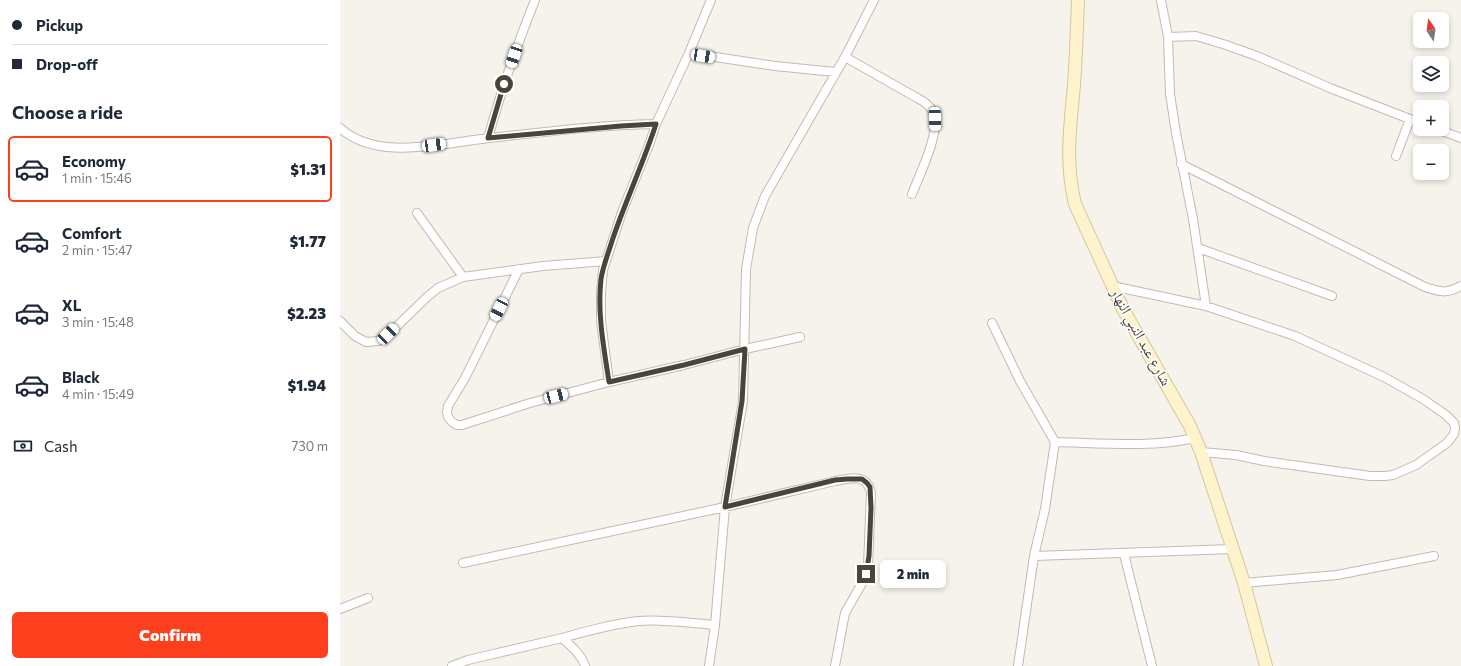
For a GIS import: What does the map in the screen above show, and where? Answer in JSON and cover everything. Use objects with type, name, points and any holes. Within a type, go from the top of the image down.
[{"type":"street","points":[[488,138],[504,84],[535,0]]},
{"type":"street","points":[[609,382],[602,335],[601,307],[601,280],[606,261],[622,212],[649,146],[656,124],[689,53],[711,0]]},
{"type":"street","points":[[709,666],[715,625],[725,507],[742,401],[745,349],[746,269],[753,228],[766,196],[835,72],[845,57],[874,0]]},
{"type":"street","name":"شارع عبد النبي النهار","points":[[1078,0],[1076,58],[1068,156],[1069,174],[1075,204],[1112,286],[1190,426],[1201,452],[1244,583],[1266,666]]},
{"type":"street","points":[[1161,0],[1168,37],[1170,94],[1181,164],[1198,248],[1206,306]]},
{"type":"street","points":[[1168,37],[1196,36],[1223,44],[1257,56],[1330,88],[1413,120]]},
{"type":"street","points":[[689,53],[775,66],[835,72]]},
{"type":"street","points":[[845,57],[919,99],[929,106],[933,112],[935,119],[933,139],[912,194]]},
{"type":"street","points":[[1396,156],[1410,119]]},
{"type":"street","points":[[340,128],[358,141],[387,147],[420,147],[488,138],[656,124]]},
{"type":"street","points":[[1449,134],[1461,138]]},
{"type":"street","points":[[1181,164],[1425,287],[1445,292],[1452,291],[1461,286]]},
{"type":"street","points":[[417,213],[463,277]]},
{"type":"street","points":[[1198,248],[1332,296]]},
{"type":"street","points":[[340,321],[355,336],[366,342],[378,341],[388,334],[427,297],[444,285],[463,277],[519,269],[606,261]]},
{"type":"street","points":[[519,269],[465,378],[448,406],[448,417],[457,425],[462,425],[609,382],[800,337]]},
{"type":"street","points":[[1112,286],[1206,306],[1295,336],[1384,377],[1423,399],[1446,415],[1454,423],[1455,428],[1454,434],[1448,443],[1416,465],[1407,470],[1385,476],[1370,476],[1264,461],[1236,455],[1201,452]]},
{"type":"street","points":[[992,323],[1020,381],[1055,442],[1045,509],[1034,556],[1018,666]]},
{"type":"street","points":[[1055,442],[1146,443],[1179,441],[1195,438]]},
{"type":"street","points":[[463,563],[725,507],[835,480],[862,479],[867,483],[871,494],[868,566],[865,578],[845,613],[835,666]]},
{"type":"street","points":[[1034,556],[1233,549]]},
{"type":"street","points":[[1124,554],[1152,666]]},
{"type":"street","points":[[1244,583],[1337,575],[1434,556]]},
{"type":"street","points":[[340,609],[368,598]]},
{"type":"street","points":[[452,666],[468,660],[607,626],[637,621],[672,621],[715,625]]},
{"type":"street","points":[[562,638],[576,650],[585,666]]},
{"type":"route","points":[[504,84],[488,138],[656,124],[640,170],[622,212],[601,280],[602,335],[609,382],[745,349],[742,401],[725,507],[835,480],[862,479],[870,487],[871,494],[868,566],[866,574]]}]
